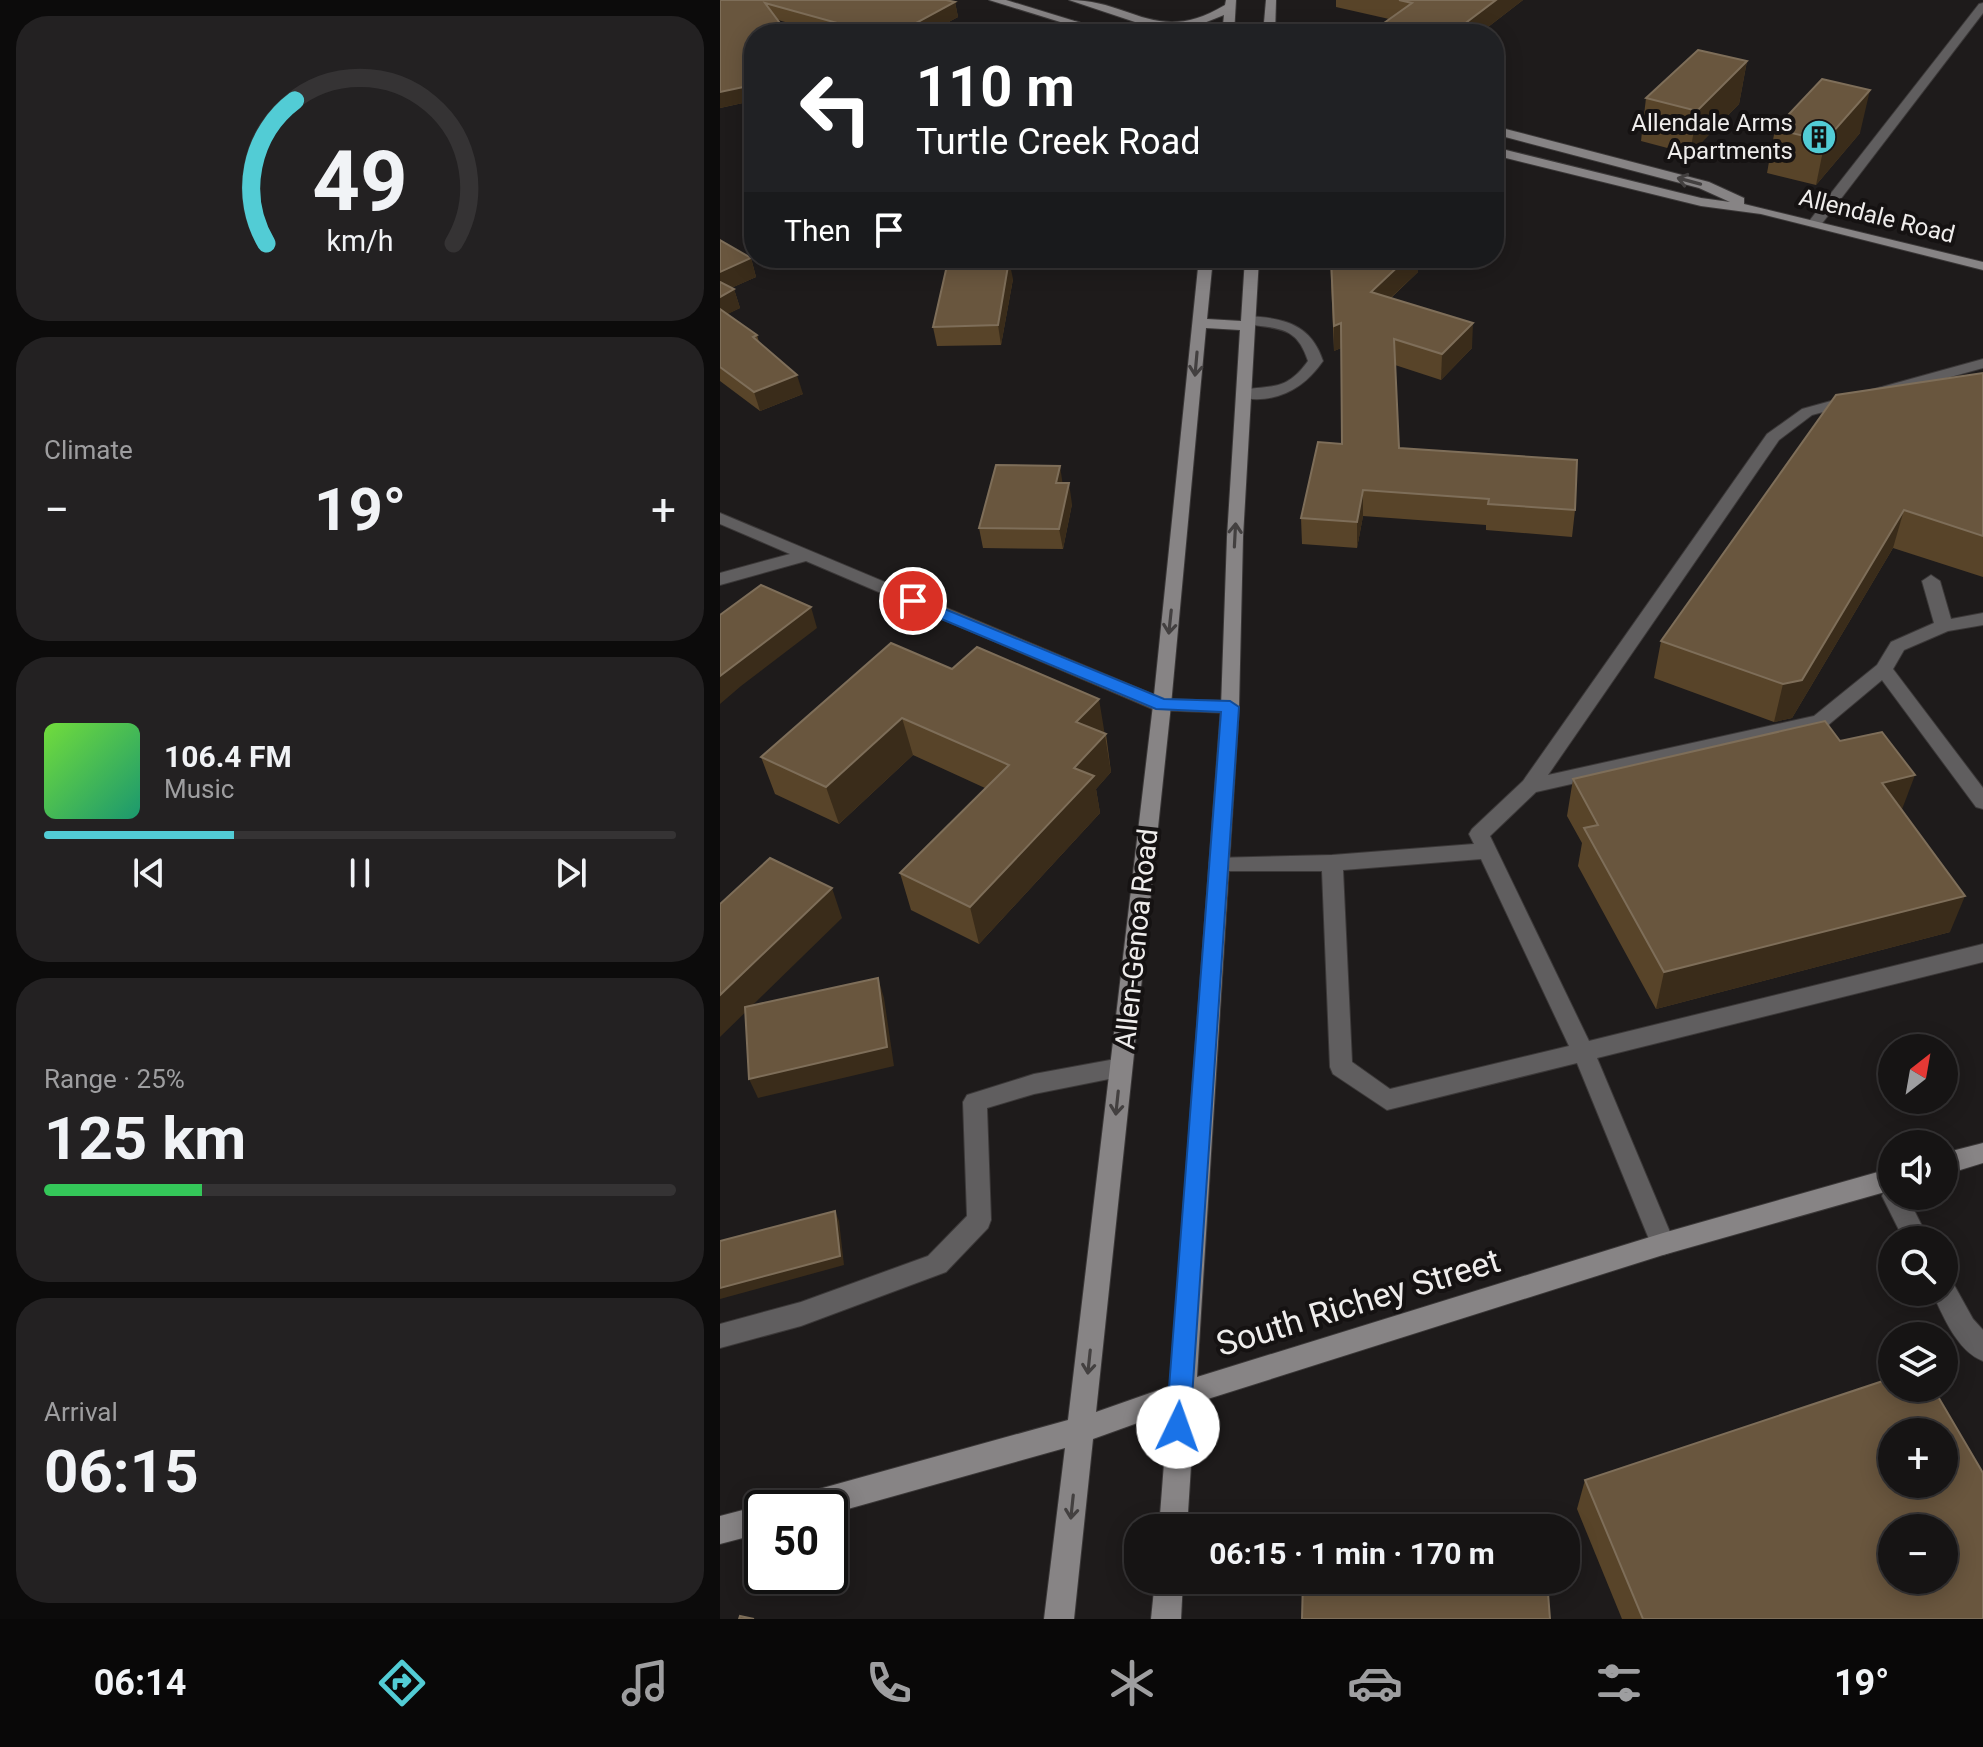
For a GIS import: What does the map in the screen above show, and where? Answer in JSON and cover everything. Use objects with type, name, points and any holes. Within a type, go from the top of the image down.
[{"type":"main road","points":[[994,0],[1079,24]]},
{"type":"main road","points":[[1074,0],[1089,2],[1153,24],[1190,23],[1216,16],[1231,3]]},
{"type":"main road","points":[[1270,24],[1271,0]]},
{"type":"main road","points":[[1229,24],[1231,3]]},
{"type":"main road","name":"Allendale Road","points":[[1504,133],[1704,185],[1761,210]]},
{"type":"main road","name":"Allendale Road","points":[[1504,153],[1701,202],[1761,210],[1983,266]]},
{"type":"main road","name":"Allen-Genoa Road","points":[[1059,1619],[1162,705],[1205,268]]},
{"type":"main road","points":[[1174,1514],[1230,707],[1251,268]]},
{"type":"main road","points":[[1200,323],[1248,323]]},
{"type":"main road","points":[[1958,1160],[1983,1153]]},
{"type":"main road","name":"South Richey Street","points":[[848,1495],[1081,1430],[1180,1395],[1663,1244],[1878,1190]]},
{"type":"main road","points":[[720,1530],[744,1524]]},
{"type":"main road","points":[[1166,1619],[1168,1594]]},
{"type":"street","points":[[1815,223],[1983,6]]},
{"type":"street","points":[[1069,24],[1073,22]]},
{"type":"street","points":[[1243,394],[1277,393],[1292,389],[1305,378],[1316,361],[1312,343],[1293,328],[1279,322],[1248,323]]},
{"type":"street","points":[[1663,1244],[1584,1053],[1479,834],[1530,786],[1773,437],[1807,412],[1983,363]]},
{"type":"street","points":[[720,518],[803,556],[1162,705],[1230,707]]},
{"type":"street","points":[[720,579],[803,556]]},
{"type":"street","points":[[1931,581],[1944,626]]},
{"type":"street","points":[[1530,786],[1820,721],[1884,669],[1897,646],[1944,626],[1983,619]]},
{"type":"street","points":[[1884,669],[1983,802]]},
{"type":"street","points":[[1219,863],[1332,863],[1488,851]]},
{"type":"street","points":[[1332,863],[1341,1067],[1387,1100],[1983,953]]},
{"type":"street","points":[[720,1336],[801,1314],[937,1264],[979,1220],[975,1102],[1034,1084],[1121,1068]]},
{"type":"street","points":[[1952,1306],[1964,1328],[1983,1349]]},
{"type":"building","points":[[720,0],[955,2],[914,24],[841,24],[765,3],[781,24],[744,24],[744,87],[720,92]]},
{"type":"building","points":[[1399,0],[1496,0],[1464,24],[1384,23],[1412,3]]},
{"type":"building","points":[[1698,50],[1747,61],[1697,111],[1646,98]]},
{"type":"building","points":[[1822,79],[1870,90],[1825,141],[1775,129]]},
{"type":"building","points":[[720,240],[744,254],[744,261],[720,272]]},
{"type":"building","points":[[946,268],[1008,268],[998,325],[933,327]]},
{"type":"building","points":[[1331,268],[1396,268],[1371,292],[1473,323],[1442,354],[1394,339],[1399,448],[1577,460],[1575,510],[1488,504],[1489,499],[1363,490],[1357,522],[1301,518],[1318,442],[1342,444],[1341,323],[1334,326]]},
{"type":"building","points":[[720,282],[734,289],[720,297]]},
{"type":"building","points":[[720,309],[757,335],[753,337],[797,375],[754,392],[720,367]]},
{"type":"building","points":[[1983,373],[1983,536],[1904,510],[1802,680],[1783,684],[1661,641],[1836,395]]},
{"type":"building","points":[[996,465],[1060,466],[1056,483],[1069,483],[1059,529],[979,528]]},
{"type":"building","points":[[761,585],[811,607],[720,676],[720,615]]},
{"type":"building","points":[[891,643],[952,669],[977,647],[1099,699],[1076,722],[1106,734],[1074,768],[1094,776],[970,907],[900,873],[1009,765],[902,718],[826,787],[761,757]]},
{"type":"building","points":[[1825,721],[1840,741],[1882,732],[1915,775],[1882,783],[1965,896],[1664,972],[1584,828],[1598,825],[1573,779]]},
{"type":"building","points":[[770,858],[832,888],[720,995],[720,904]]},
{"type":"building","points":[[878,978],[887,1047],[749,1079],[745,1007]]},
{"type":"building","points":[[835,1211],[840,1256],[720,1288],[720,1241]]},
{"type":"building","points":[[1878,1383],[1878,1402],[1941,1402],[1951,1418],[1878,1418],[1878,1498],[1958,1498],[1958,1430],[1983,1473],[1983,1619],[1643,1619],[1585,1480]]},
{"type":"building","points":[[1303,1594],[1548,1594],[1550,1619],[1302,1619]]},
{"type":"place","name":"Allendale Arms Apartments","points":[[1819,137]]},
{"type":"route","points":[[913,601],[1162,705],[1230,707],[1178,1427]]}]
